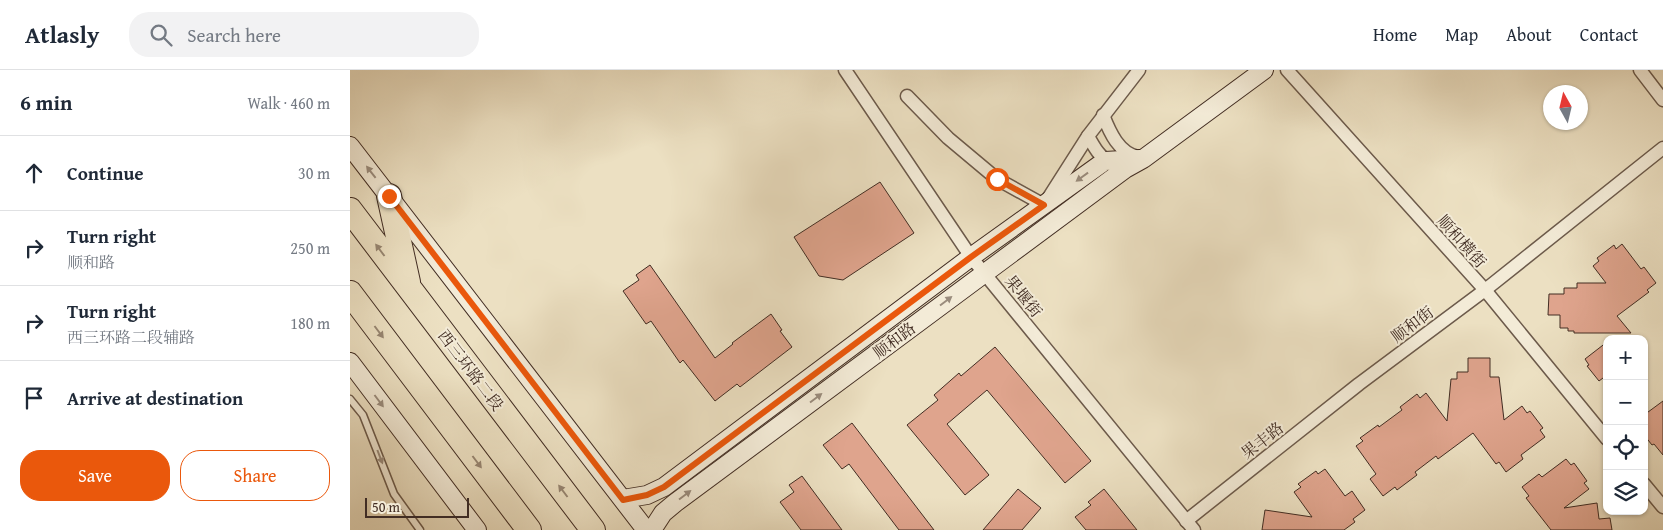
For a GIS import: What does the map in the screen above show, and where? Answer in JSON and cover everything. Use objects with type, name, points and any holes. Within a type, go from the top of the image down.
[{"type":"highway","points":[[389,196],[409,289]]},
{"type":"highway","name":"西三环路二段","points":[[350,210],[593,530]]},
{"type":"highway","points":[[350,293],[529,530]]},
{"type":"street","name":"果堰街","points":[[845,70],[971,257],[1190,525]]},
{"type":"street","name":"顺和路","points":[[1044,205],[1088,136],[1139,70]]},
{"type":"street","name":"顺和路","points":[[652,530],[663,512],[1125,169],[1264,70]]},
{"type":"street","name":"顺和横街","points":[[1287,70],[1485,290],[1603,433]]},
{"type":"street","points":[[1640,70],[1663,100]]},
{"type":"street","points":[[907,96],[948,138],[997,179],[1044,205]]},
{"type":"street","points":[[1103,116],[1109,131],[1128,155],[1143,158]]},
{"type":"street","points":[[1088,136],[1096,150],[1105,160],[1125,169]]},
{"type":"street","points":[[350,146],[646,530]]},
{"type":"street","name":"顺和街","points":[[1359,384],[1485,290],[1663,148]]},
{"type":"street","points":[[1105,160],[1143,158]]},
{"type":"street","name":"顺和路","points":[[623,500],[647,495],[664,487],[971,257],[1105,160]]},
{"type":"street","points":[[350,362],[477,530]]},
{"type":"street","name":"果丰路","points":[[1190,525],[1359,384]]},
{"type":"street","points":[[1648,489],[1663,507]]},
{"type":"lane","points":[[350,399],[363,415],[394,494],[420,530]]},
{"type":"building","points":[[880,182],[914,233],[843,280],[819,276],[794,237]]},
{"type":"building","points":[[1622,244],[1641,269],[1644,267],[1656,283],[1647,290],[1649,292],[1617,316],[1631,333],[1574,333],[1574,331],[1568,331],[1568,328],[1560,328],[1560,315],[1548,315],[1549,294],[1564,294],[1564,288],[1577,288],[1577,283],[1606,283],[1593,266],[1599,261],[1597,258],[1614,245],[1616,249]]},
{"type":"building","points":[[650,265],[715,358],[771,314],[782,330],[780,331],[792,347],[740,387],[737,384],[715,401],[683,360],[680,363],[651,321],[646,324],[623,291],[639,280],[636,275]]},
{"type":"building","points":[[1603,345],[1603,378],[1599,381],[1587,366],[1589,365],[1585,359]]},
{"type":"building","points":[[995,347],[1091,461],[1065,483],[987,390],[947,424],[989,475],[965,495],[907,425],[938,400],[934,395],[959,373],[961,376]]},
{"type":"building","points":[[1468,358],[1490,358],[1490,377],[1499,377],[1504,420],[1522,406],[1527,413],[1530,411],[1543,428],[1540,430],[1545,437],[1521,455],[1523,459],[1506,472],[1499,462],[1496,464],[1473,433],[1438,459],[1436,456],[1415,472],[1417,475],[1397,490],[1395,487],[1383,496],[1370,479],[1376,474],[1356,446],[1363,441],[1360,438],[1402,410],[1400,407],[1417,394],[1420,398],[1426,393],[1447,421],[1451,379],[1457,379],[1457,372],[1468,372]]},
{"type":"building","points":[[1663,401],[1663,455],[1648,440],[1648,412]]},
{"type":"building","points":[[852,423],[934,530],[899,530],[849,464],[842,469],[823,445]]},
{"type":"building","points":[[1566,459],[1571,465],[1574,463],[1587,481],[1584,483],[1589,489],[1564,508],[1597,503],[1599,519],[1610,518],[1612,530],[1551,530],[1526,498],[1529,496],[1522,487],[1539,474],[1542,477]]},
{"type":"building","points":[[1325,469],[1345,496],[1352,491],[1365,510],[1353,519],[1355,522],[1344,530],[1262,530],[1265,510],[1312,517],[1294,492],[1301,487],[1298,484],[1316,471],[1318,474]]},
{"type":"building","points":[[802,476],[842,530],[801,530],[780,502],[794,492],[789,485]]},
{"type":"building","points":[[1018,489],[1041,508],[1022,530],[983,530]]},
{"type":"building","points":[[1104,489],[1137,530],[1086,530],[1075,517],[1091,505],[1088,502]]},
{"type":"route","points":[[389,196],[623,500],[647,495],[664,487],[971,257],[1044,205],[997,179]]}]
